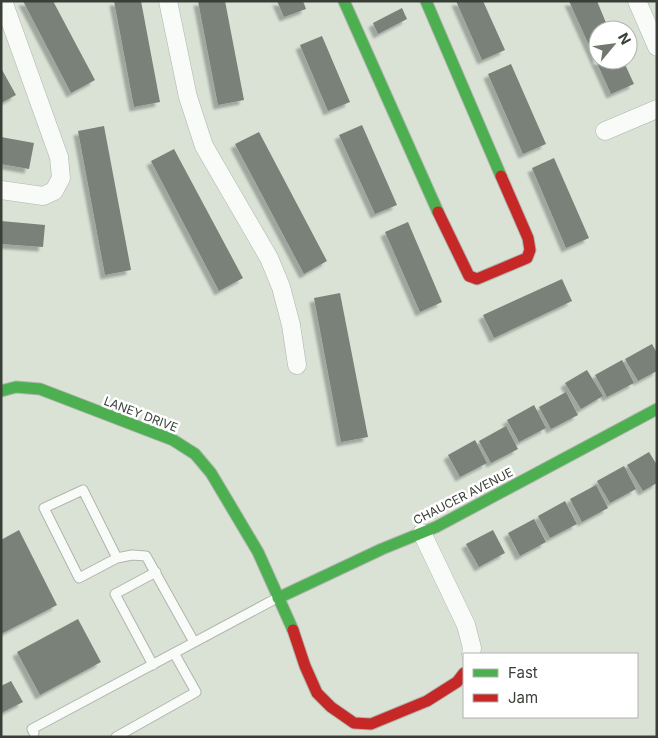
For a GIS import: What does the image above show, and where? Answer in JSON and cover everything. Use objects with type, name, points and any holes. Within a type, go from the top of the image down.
[{"type":"street","points":[[1,190],[44,196],[54,190],[61,178],[59,157],[3,1]]},
{"type":"street","points":[[168,1],[188,97],[204,146],[269,258],[281,286],[291,325],[297,365]]},
{"type":"street","points":[[349,3],[460,260],[469,276],[477,279],[527,258],[530,250],[528,238],[426,1]]},
{"type":"street","points":[[637,1],[657,46]]},
{"type":"street","points":[[605,131],[657,109]]},
{"type":"street","name":"LANEY DRIVE","points":[[1,391],[16,387],[40,389],[173,440],[195,454],[211,473],[258,552],[293,629],[305,666],[317,693],[331,707],[354,723],[370,724],[427,701],[457,682],[463,674]]},
{"type":"street","name":"CHAUCER AVENUE","points":[[278,598],[382,549],[436,527],[657,409]]},
{"type":"street","points":[[422,533],[466,625],[472,648],[471,653]]},
{"type":"lane","points":[[117,558],[83,490],[44,508],[78,578],[117,558],[132,555],[146,556],[194,642]]},
{"type":"lane","points":[[153,665],[115,594],[156,572]]},
{"type":"lane","points":[[34,733],[32,729],[278,598]]},
{"type":"lane","points":[[116,737],[196,692],[174,653]]},
{"type":"building","points":[[23,1],[53,1],[95,80],[71,93]]},
{"type":"building","points":[[114,1],[141,1],[160,102],[134,107]]},
{"type":"building","points":[[198,1],[225,1],[244,100],[218,105]]},
{"type":"building","points":[[277,1],[303,1],[306,9],[284,17]]},
{"type":"building","points":[[456,1],[483,1],[505,50],[482,60]]},
{"type":"building","points":[[569,1],[597,1],[605,20],[588,20],[588,43]]},
{"type":"building","points":[[402,8],[407,19],[378,34],[373,23]]},
{"type":"building","points":[[322,36],[350,102],[328,111],[300,45]]},
{"type":"building","points":[[511,64],[546,144],[523,154],[488,74]]},
{"type":"building","points":[[1,68],[16,95],[1,103]]},
{"type":"building","points":[[600,70],[628,70],[634,84],[611,94]]},
{"type":"building","points":[[362,125],[397,205],[375,214],[339,135]]},
{"type":"building","points":[[104,126],[131,270],[105,275],[78,131]]},
{"type":"building","points":[[259,132],[327,261],[304,274],[235,144]]},
{"type":"building","points":[[1,137],[34,143],[29,169],[1,164]]},
{"type":"building","points":[[174,149],[243,278],[219,291],[151,161]]},
{"type":"building","points":[[554,158],[589,238],[566,248],[532,168]]},
{"type":"building","points":[[1,221],[45,225],[43,247],[1,244]]},
{"type":"building","points":[[408,222],[442,302],[420,312],[385,232]]},
{"type":"building","points":[[562,279],[572,301],[494,338],[483,315]]},
{"type":"building","points":[[340,293],[368,437],[341,442],[314,298]]},
{"type":"building","points":[[652,344],[657,353],[657,371],[638,381],[625,359]]},
{"type":"building","points":[[622,360],[634,383],[607,397],[595,375]]},
{"type":"building","points":[[587,370],[603,396],[581,409],[565,383]]},
{"type":"building","points":[[566,392],[578,415],[551,429],[539,407]]},
{"type":"building","points":[[534,405],[546,428],[519,442],[507,420]]},
{"type":"building","points":[[506,426],[518,449],[491,463],[479,441]]},
{"type":"building","points":[[475,440],[487,463],[460,477],[448,455]]},
{"type":"building","points":[[649,452],[657,465],[657,483],[643,491],[627,465]]},
{"type":"building","points":[[624,466],[636,489],[610,503],[597,481]]},
{"type":"building","points":[[596,485],[608,508],[582,522],[570,499]]},
{"type":"building","points":[[565,501],[577,524],[550,538],[538,516]]},
{"type":"building","points":[[534,519],[546,542],[520,556],[508,533]]},
{"type":"building","points":[[19,530],[57,605],[1,634],[1,540]]},
{"type":"building","points":[[493,530],[505,553],[479,567],[466,544]]},
{"type":"building","points":[[78,619],[101,662],[40,695],[17,652]]},
{"type":"building","points":[[11,681],[23,702],[1,713],[1,686]]},
{"type":"traffic: fast","points":[[344,1],[438,212]]},
{"type":"traffic: fast","points":[[426,1],[501,176]]},
{"type":"traffic: fast","points":[[1,391],[16,387],[40,389],[173,440],[195,454],[211,473],[258,552],[293,630]]},
{"type":"traffic: fast","points":[[278,598],[382,549],[436,527],[657,409]]},
{"type":"traffic: jam","points":[[438,212],[469,276],[477,279],[527,258],[530,250],[528,238],[501,176]]},
{"type":"traffic: jam","points":[[293,630],[305,666],[317,693],[331,707],[354,723],[371,724],[427,701],[457,682],[463,674]]}]
